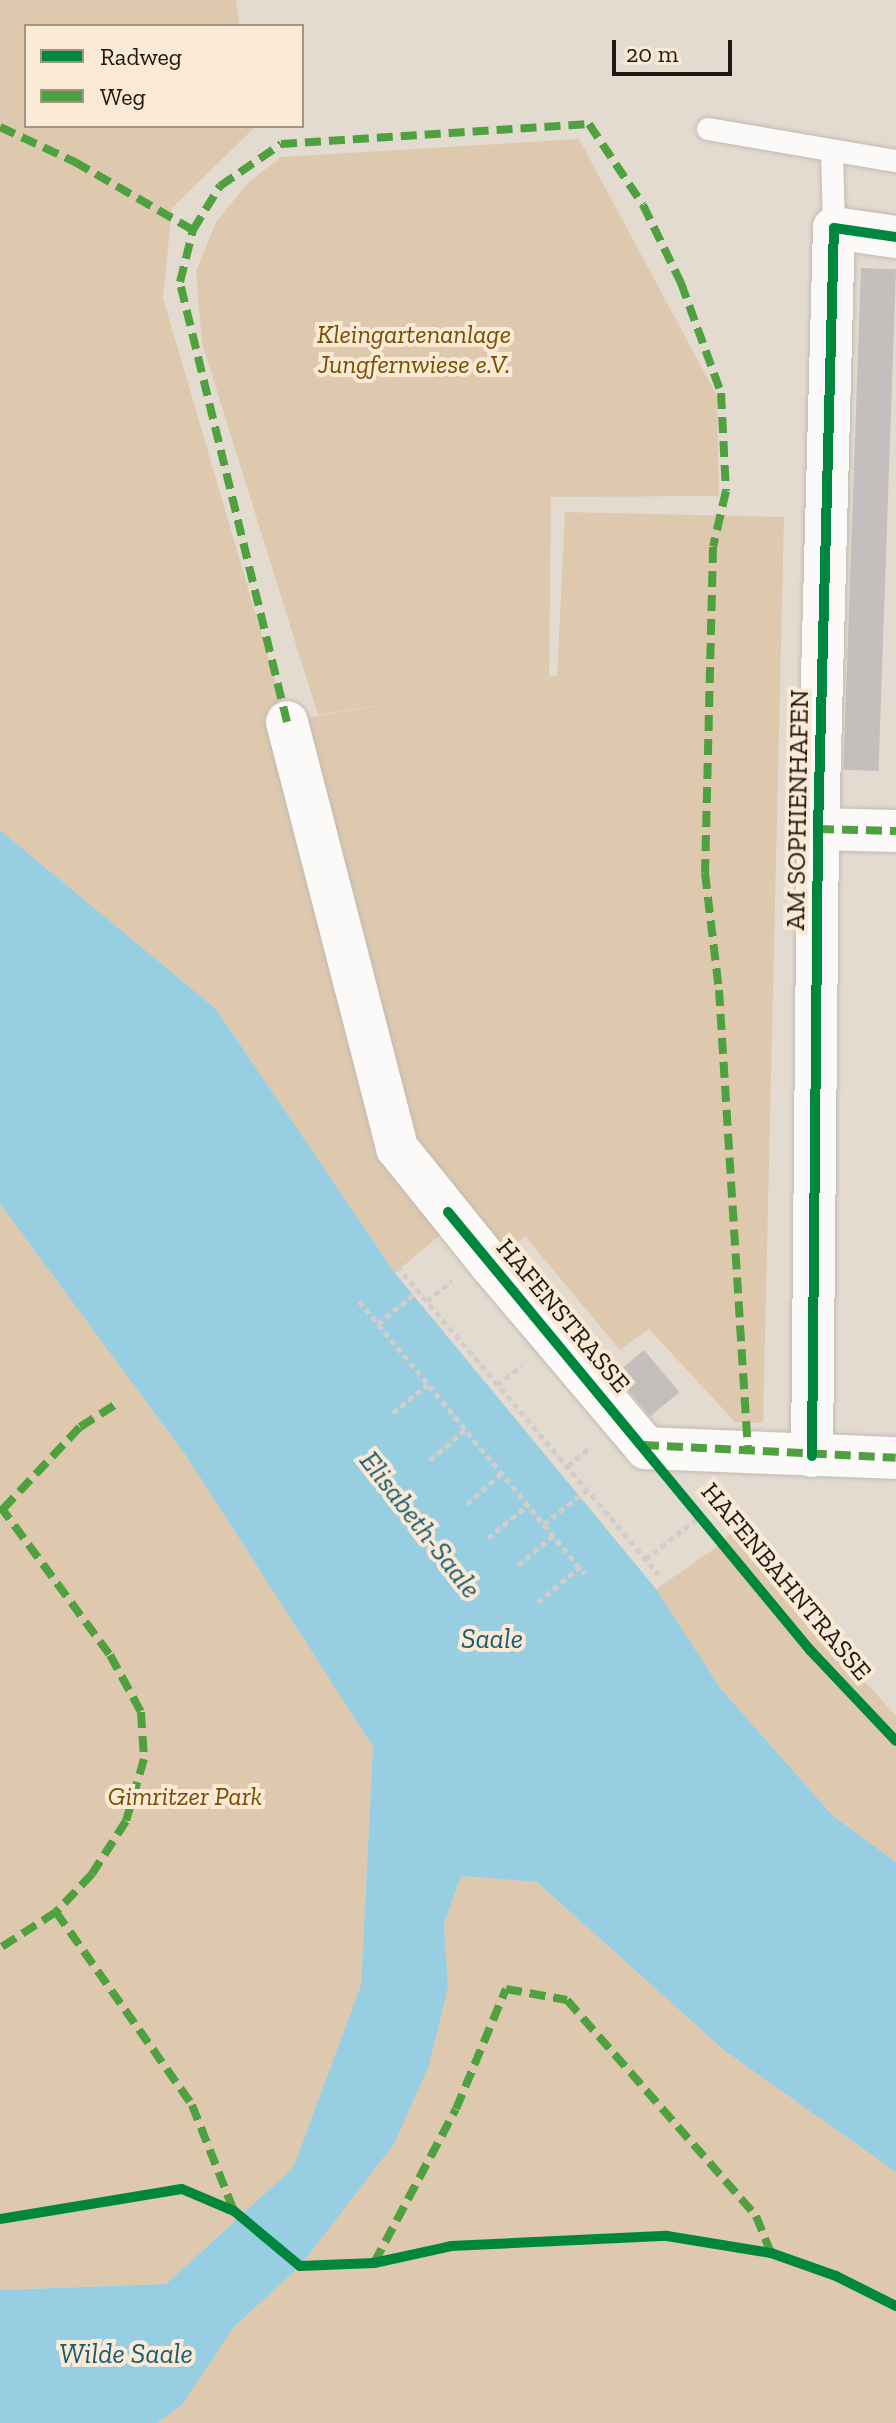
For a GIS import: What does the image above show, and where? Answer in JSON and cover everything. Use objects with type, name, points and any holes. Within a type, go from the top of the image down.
[{"type":"street","points":[[834,228],[896,237]]},
{"type":"street","name":"AM SOPHIENHAFEN","points":[[812,1456],[818,829],[834,228]]},
{"type":"street","name":"HAFENSTRASSE","points":[[287,722],[397,1148],[646,1448]]},
{"type":"street","name":"AM SOPHIENHAFEN","points":[[818,829],[896,831]]},
{"type":"street","points":[[646,1448],[896,1458]]},
{"type":"lane","points":[[708,129],[896,161]]},
{"type":"lane","points":[[832,151],[834,228]]},
{"type":"path","points":[[397,1266],[658,1574]]},
{"type":"path","points":[[427,1301],[442,1290]]},
{"type":"path","points":[[378,1324],[418,1291]]},
{"type":"path","points":[[359,1301],[585,1574]]},
{"type":"path","points":[[497,1385],[512,1374]]},
{"type":"path","points":[[393,1413],[428,1384]]},
{"type":"path","points":[[430,1460],[466,1429]]},
{"type":"path","points":[[567,1466],[579,1457]]},
{"type":"path","points":[[467,1504],[502,1473]]},
{"type":"path","points":[[544,1524],[587,1490]]},
{"type":"path","points":[[488,1538],[528,1505]]},
{"type":"path","points":[[645,1559],[700,1517]]},
{"type":"path","points":[[518,1565],[554,1535]]},
{"type":"path","points":[[538,1602],[580,1567]]},
{"type":"green space","name":"Kleingartenanlage Jungfernwiese e.V.","points":[[0,0],[236,0],[240,24],[24,24],[24,128],[254,128],[172,208],[163,298],[287,721],[425,698],[318,715],[202,343],[196,271],[216,222],[249,182],[281,157],[579,139],[717,396],[719,496],[551,497],[549,677],[557,676],[565,512],[784,517],[763,1423],[735,1422],[649,1329],[620,1350],[525,1236],[491,1265],[452,1225],[395,1273],[216,1009],[0,830]]},
{"type":"green space","name":"Gimritzer Park","points":[[0,1204],[187,1457],[373,1747],[361,1985],[293,2168],[166,2284],[0,2290]]},
{"type":"green space","points":[[731,1532],[896,1716],[896,1862],[833,1816],[720,1688],[656,1589],[721,1544]]},
{"type":"green space","points":[[461,1876],[537,1882],[725,2051],[896,2172],[896,2423],[157,2423],[182,2405],[233,2328],[300,2266],[448,1987],[444,1924]]},
{"type":"water","points":[[0,830],[216,1009],[395,1273],[656,1589],[720,1688],[833,1816],[896,1862],[896,2172],[725,2051],[537,1882],[461,1876],[444,1924],[448,1987],[429,2065],[394,2144],[300,2266],[233,2328],[182,2405],[157,2423],[0,2423],[0,2290],[166,2284],[293,2168],[361,1985],[373,1747],[187,1457],[0,1204]]},
{"type":"building","points":[[861,268],[896,269],[878,771],[843,770]]},
{"type":"building","points":[[644,1350],[679,1392],[650,1417],[615,1374]]},
{"type":"marked path","points":[[287,722],[180,282],[193,230],[220,186],[281,144],[589,124],[643,205],[681,283],[721,393],[726,491],[713,547],[705,873],[719,990],[748,1454]]},
{"type":"marked path","points":[[0,127],[75,162],[193,230]]},
{"type":"marked path","points":[[818,829],[896,831]]},
{"type":"marked path","points":[[3,1509],[80,1427],[118,1403]]},
{"type":"marked path","points":[[643,1445],[896,1458]]},
{"type":"marked path","points":[[0,1506],[110,1655],[141,1712],[144,1759],[126,1821],[92,1874],[56,1912],[0,1948]]},
{"type":"marked path","points":[[56,1912],[192,2105],[234,2211]]},
{"type":"marked path","points":[[374,2263],[456,2109],[506,1989],[567,2000],[756,2216],[771,2253]]},
{"type":"cycle path","points":[[812,1456],[818,829],[834,228],[896,237]]},
{"type":"cycle path","name":"HAFENBAHNTRASSE","points":[[448,1212],[810,1650],[896,1741]]},
{"type":"cycle path","points":[[0,2219],[182,2189],[234,2211],[300,2266],[374,2263],[451,2246],[667,2236],[771,2253],[836,2276],[896,2306]]},
{"type":"water label","name":"Elisabeth-Saale","points":[[420,1525]]},
{"type":"water label","name":"Saale","points":[[492,1639]]},
{"type":"water label","name":"Wilde Saale","points":[[126,2354]]}]
